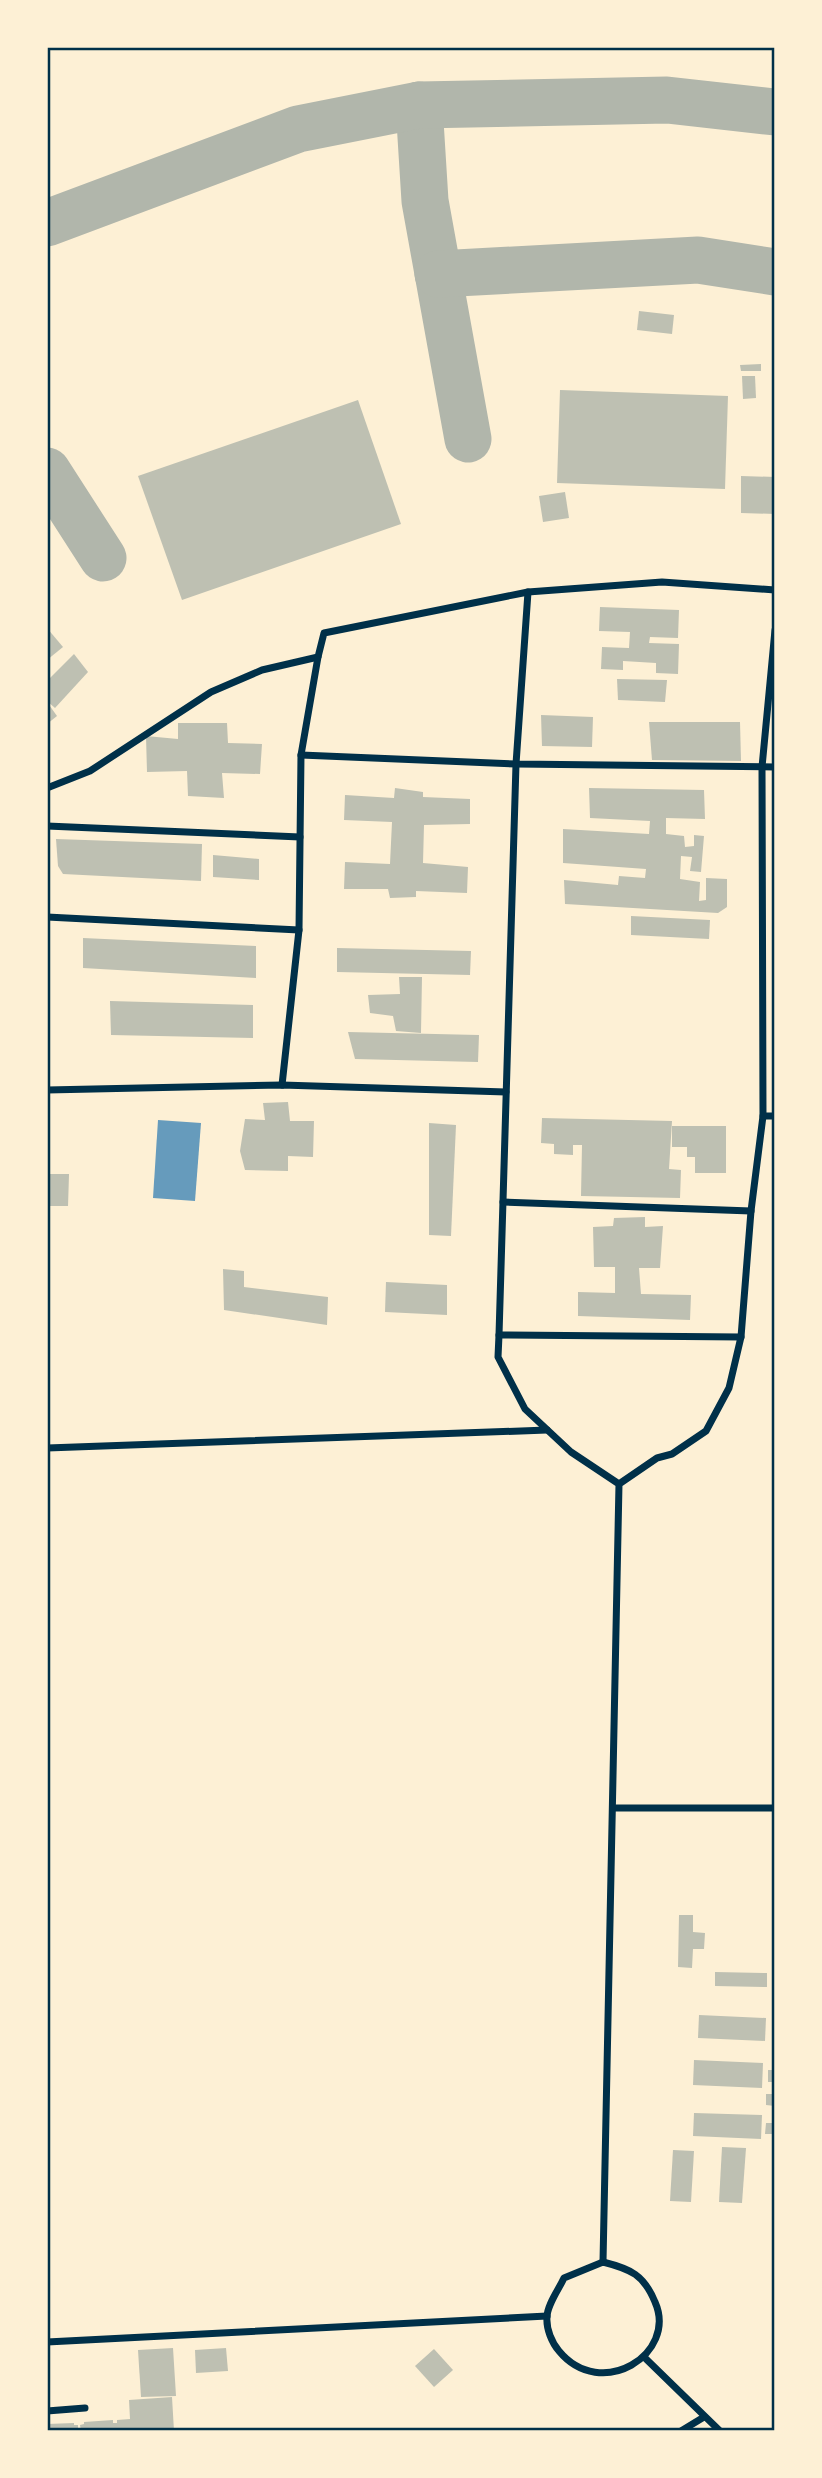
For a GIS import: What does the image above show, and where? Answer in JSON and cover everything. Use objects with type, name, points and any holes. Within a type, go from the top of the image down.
[{"type":"street","points":[[282,1085],[299,930],[301,755],[324,633],[528,592],[662,582],[775,590]]},
{"type":"street","points":[[528,592],[516,764],[498,1357],[525,1409],[571,1452],[620,1484]]},
{"type":"street","points":[[620,1484],[657,1458],[672,1454],[706,1431],[729,1388],[741,1337],[751,1211],[764,1116],[762,767],[775,630]]},
{"type":"street","points":[[47,788],[90,771],[211,692],[262,670],[318,657]]},
{"type":"street","points":[[301,755],[516,764],[775,768]]},
{"type":"street","points":[[47,826],[300,837]]},
{"type":"street","points":[[47,917],[299,930]]},
{"type":"street","points":[[47,1090],[282,1085],[506,1091]]},
{"type":"street","points":[[764,1116],[775,1116]]},
{"type":"street","points":[[503,1202],[751,1211]]},
{"type":"street","points":[[499,1335],[741,1337]]},
{"type":"street","points":[[47,1448],[547,1430]]},
{"type":"street","points":[[603,2262],[620,1484]]},
{"type":"street","points":[[613,1808],[775,1808]]},
{"type":"street","points":[[603,2262],[629,2269],[648,2286],[658,2309],[657,2335],[644,2357],[621,2371],[594,2374],[569,2363],[552,2342],[547,2316],[564,2278],[603,2262]]},
{"type":"street","points":[[47,2342],[547,2316]]},
{"type":"street","points":[[644,2357],[720,2431]]},
{"type":"street","points":[[47,2412],[85,2408]]},
{"type":"street","points":[[681,2431],[704,2417]]},
{"type":"water","points":[[158,1120],[201,1123],[195,1201],[153,1198]]},
{"type":"building","points":[[639,311],[674,315],[672,334],[637,330]]},
{"type":"building","points":[[761,364],[761,371],[741,371],[740,365]]},
{"type":"building","points":[[742,376],[755,376],[756,398],[743,399]]},
{"type":"building","points":[[560,390],[728,396],[725,489],[557,483]]},
{"type":"building","points":[[358,400],[401,524],[182,600],[138,476]]},
{"type":"building","points":[[741,476],[775,477],[775,514],[741,513]]},
{"type":"building","points":[[565,492],[569,518],[543,522],[539,496]]},
{"type":"building","points":[[600,607],[679,610],[678,638],[650,637],[649,643],[679,644],[678,674],[656,673],[656,663],[623,661],[623,670],[601,669],[602,647],[629,648],[630,632],[599,631]]},
{"type":"building","points":[[47,628],[63,647],[47,660]]},
{"type":"building","points":[[74,654],[88,672],[55,708],[47,701],[47,681]]},
{"type":"building","points":[[617,679],[667,680],[665,702],[618,700]]},
{"type":"building","points":[[47,702],[57,716],[47,724]]},
{"type":"building","points":[[541,715],[593,717],[592,747],[542,746]]},
{"type":"building","points":[[649,722],[740,722],[741,761],[652,760]]},
{"type":"building","points":[[178,723],[227,723],[228,743],[262,744],[260,774],[222,773],[224,798],[188,796],[187,771],[147,772],[146,736],[178,739]]},
{"type":"building","points":[[395,788],[423,792],[423,797],[470,799],[470,824],[424,825],[423,863],[468,867],[467,893],[416,891],[416,897],[390,898],[388,889],[344,889],[345,862],[390,864],[392,822],[344,820],[345,795],[394,798]]},
{"type":"building","points":[[589,788],[704,790],[705,819],[666,818],[666,834],[684,836],[685,847],[694,846],[694,835],[704,836],[701,872],[690,871],[692,857],[681,856],[680,879],[700,882],[699,901],[706,900],[706,878],[727,879],[727,907],[718,913],[565,904],[564,880],[618,885],[619,876],[645,878],[646,869],[563,863],[563,829],[649,834],[650,821],[590,818]]},
{"type":"building","points":[[56,839],[202,844],[201,881],[63,874],[58,866]]},
{"type":"building","points":[[213,855],[259,859],[259,880],[213,877]]},
{"type":"building","points":[[631,916],[710,920],[709,939],[631,935]]},
{"type":"building","points":[[83,938],[256,946],[256,978],[83,968]]},
{"type":"building","points":[[337,948],[471,951],[470,975],[337,972]]},
{"type":"building","points":[[399,977],[422,977],[421,1033],[396,1031],[393,1016],[370,1013],[368,995],[400,994]]},
{"type":"building","points":[[110,1001],[253,1005],[253,1038],[111,1035]]},
{"type":"building","points":[[348,1032],[479,1035],[478,1062],[355,1059]]},
{"type":"building","points":[[288,1102],[290,1121],[314,1121],[313,1157],[288,1156],[288,1171],[245,1170],[240,1151],[245,1119],[265,1120],[263,1103]]},
{"type":"building","points":[[542,1118],[672,1121],[669,1169],[681,1170],[680,1198],[581,1196],[582,1145],[573,1145],[573,1155],[554,1154],[554,1144],[541,1143]]},
{"type":"building","points":[[429,1123],[456,1125],[451,1236],[429,1235]]},
{"type":"building","points":[[672,1126],[726,1126],[726,1173],[695,1173],[695,1157],[687,1157],[687,1147],[672,1147]]},
{"type":"building","points":[[47,1174],[69,1174],[68,1206],[47,1206]]},
{"type":"building","points":[[645,1217],[645,1227],[663,1226],[660,1268],[639,1268],[641,1294],[691,1295],[690,1320],[578,1316],[578,1292],[615,1293],[615,1267],[594,1267],[593,1227],[613,1226],[614,1218]]},
{"type":"building","points":[[223,1269],[244,1271],[244,1287],[328,1297],[327,1325],[224,1310]]},
{"type":"building","points":[[386,1282],[447,1285],[447,1315],[385,1312]]},
{"type":"building","points":[[679,1915],[693,1915],[693,1932],[705,1933],[704,1949],[693,1949],[692,1968],[678,1967]]},
{"type":"building","points":[[715,1972],[767,1973],[767,1987],[715,1986]]},
{"type":"building","points":[[699,2015],[766,2018],[765,2041],[698,2038]]},
{"type":"building","points":[[694,2060],[763,2063],[762,2088],[693,2085]]},
{"type":"building","points":[[768,2070],[775,2070],[775,2082],[768,2082]]},
{"type":"building","points":[[766,2094],[775,2094],[775,2106],[766,2105]]},
{"type":"building","points":[[694,2113],[762,2115],[761,2139],[693,2136]]},
{"type":"building","points":[[766,2123],[775,2123],[775,2134],[765,2134]]},
{"type":"building","points":[[722,2147],[746,2148],[742,2203],[719,2202]]},
{"type":"building","points":[[673,2150],[694,2151],[691,2202],[670,2201]]},
{"type":"building","points":[[173,2348],[176,2396],[141,2397],[138,2350]]},
{"type":"building","points":[[226,2348],[228,2371],[196,2373],[195,2350]]},
{"type":"building","points":[[434,2349],[453,2370],[434,2387],[415,2366]]},
{"type":"building","points":[[172,2397],[174,2431],[81,2431],[80,2425],[84,2422],[113,2420],[113,2423],[117,2423],[117,2420],[130,2419],[129,2400]]},
{"type":"building","points":[[47,2424],[78,2425],[78,2431],[47,2431]]},
{"type":"taxiway","points":[[47,223],[298,129],[419,105],[667,100],[775,112]]},
{"type":"taxiway","points":[[419,105],[425,201],[468,439]]},
{"type":"taxiway","points":[[438,274],[698,260],[775,272]]},
{"type":"taxiway","points":[[47,471],[103,558]]}]
